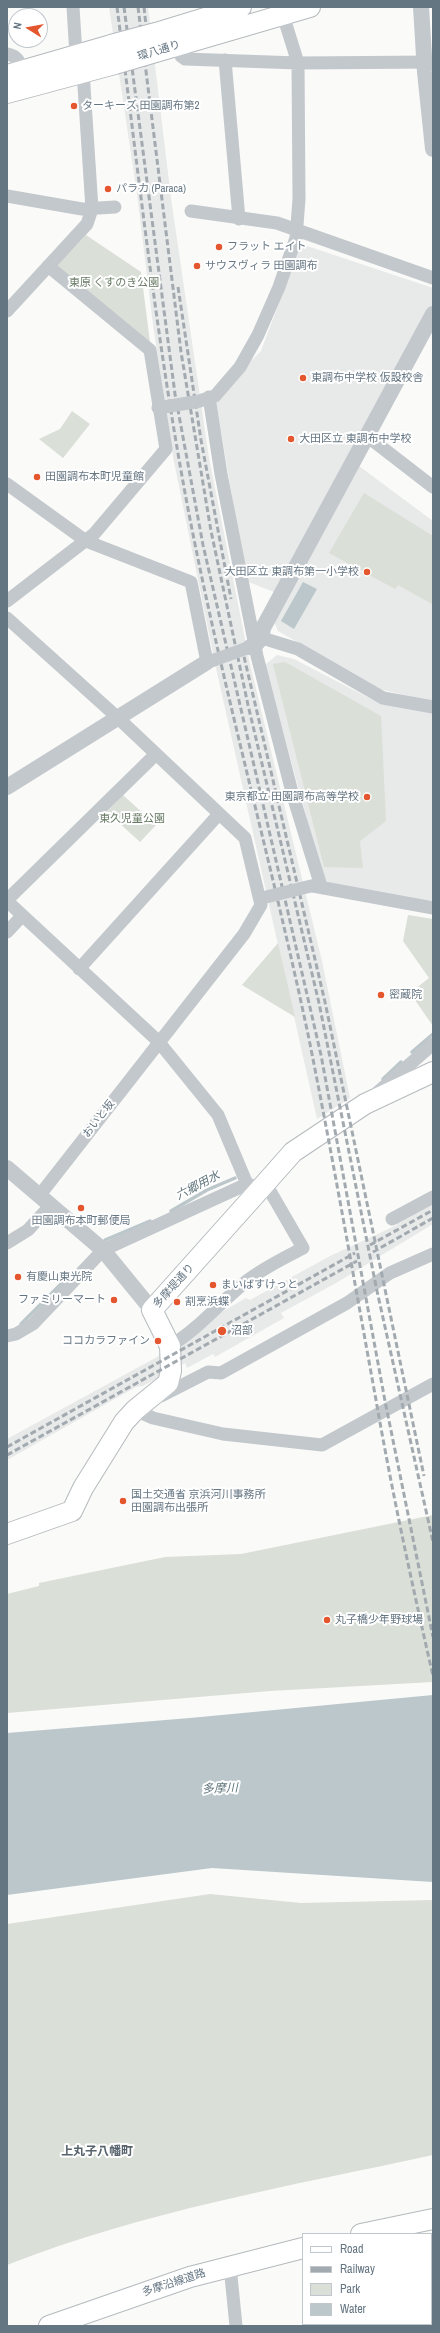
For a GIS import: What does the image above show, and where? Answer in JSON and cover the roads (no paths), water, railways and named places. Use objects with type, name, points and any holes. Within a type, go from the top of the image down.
[{"type":"main road","name":"環八通り","points":[[14,73],[80,63],[156,42],[241,7]]},
{"type":"main road","name":"環八通り","points":[[156,42],[178,45],[310,7]]},
{"type":"main road","name":"環八通り","points":[[7,93],[80,63]]},
{"type":"main road","name":"多摩堤通り","points":[[7,1534],[72,1511],[104,1454],[135,1410],[168,1383],[171,1371],[170,1346],[152,1310],[255,1186],[293,1152],[365,1104],[433,1072]]},
{"type":"main road","points":[[366,2233],[433,2219]]},
{"type":"main road","name":"多摩沿線道路","points":[[49,2326],[153,2289],[230,2266],[302,2248]]},
{"type":"street","points":[[7,311],[87,224],[92,209],[80,63],[73,7]]},
{"type":"street","points":[[421,7],[428,62],[433,149]]},
{"type":"street","points":[[158,408],[215,396],[240,367],[258,335],[279,287],[297,230],[298,63],[283,15]]},
{"type":"street","points":[[178,45],[181,56],[185,59],[298,63],[428,62]]},
{"type":"street","points":[[7,54],[18,58],[14,73]]},
{"type":"street","points":[[225,60],[240,219]]},
{"type":"street","points":[[7,196],[92,209],[115,207]]},
{"type":"street","points":[[191,211],[277,223],[433,278]]},
{"type":"street","points":[[7,601],[94,534],[166,449],[158,408],[150,350],[48,266]]},
{"type":"street","points":[[256,644],[433,314]]},
{"type":"street","points":[[205,399],[256,644],[316,886]]},
{"type":"street","points":[[367,436],[433,487]]},
{"type":"street","points":[[7,484],[86,541],[191,582],[210,661]]},
{"type":"street","points":[[7,618],[117,717],[245,838],[262,897],[316,886],[433,908]]},
{"type":"street","points":[[7,788],[117,717],[210,661],[256,644],[298,649],[383,698],[433,707]]},
{"type":"street","points":[[156,754],[7,900],[22,916],[158,1041],[218,1115],[255,1186]]},
{"type":"street","points":[[79,969],[219,814]]},
{"type":"street","name":"おいと坂","points":[[7,1243],[28,1230],[45,1201],[158,1041],[244,934],[261,906],[262,897]]},
{"type":"street","points":[[7,932],[22,916]]},
{"type":"street","points":[[365,1104],[433,1044]]},
{"type":"street","points":[[7,1168],[103,1250],[152,1310]]},
{"type":"street","points":[[7,1336],[16,1334],[33,1324],[103,1250],[255,1186],[270,1190],[303,1248],[270,1265],[247,1281],[191,1332],[170,1346]]},
{"type":"street","points":[[392,1219],[433,1197]]},
{"type":"street","points":[[156,1393],[161,1396],[208,1372],[221,1373],[347,1303],[390,1274],[433,1254]]},
{"type":"street","points":[[135,1410],[153,1418],[224,1434],[322,1445],[433,1384]]},
{"type":"street","points":[[230,2266],[236,2326]]},
{"type":"water","points":[[303,582],[317,589],[294,629],[281,621]]},
{"type":"water","name":"多摩川","points":[[433,1695],[433,1882],[212,1868],[7,1895],[7,1733],[190,1718]]},
{"type":"waterway","name":"六郷用水","points":[[412,1052],[433,1034]]},
{"type":"waterway","points":[[383,1079],[401,1062]]},
{"type":"waterway","name":"六郷用水","points":[[171,1211],[207,1190],[235,1178]]},
{"type":"waterway","name":"六郷用水","points":[[105,1240],[150,1221]]},
{"type":"waterway","name":"六郷用水","points":[[21,1324],[63,1282]]},
{"type":"railway","points":[[117,7],[158,325],[167,388],[189,514],[217,646],[295,973],[309,1039],[389,1469],[433,1676]]},
{"type":"railway","points":[[124,7],[175,394],[203,545],[321,1055],[385,1401],[433,1637]]},
{"type":"railway","points":[[138,7],[181,352],[211,531],[248,705],[319,1003],[377,1291],[433,1542]]},
{"type":"railway","points":[[144,7],[147,35]]},
{"type":"railway","points":[[178,287],[201,440],[231,599]]},
{"type":"railway","points":[[242,648],[325,1002],[424,1476]]},
{"type":"railway","points":[[370,1245],[433,1210]]},
{"type":"railway","points":[[373,1252],[433,1218]]},
{"type":"railway","points":[[7,1447],[355,1253]]},
{"type":"railway","points":[[7,1455],[357,1261]]},
{"type":"place","name":"ターキーズ 田園調布第2","points":[[74,106]]},
{"type":"place","name":"パラカ (Paraca)","points":[[108,189]]},
{"type":"place","name":"フラット エイト","points":[[219,247]]},
{"type":"place","name":"サウスヴィラ 田園調布","points":[[197,266]]},
{"type":"place","name":"東調布中学校 仮設校舎","points":[[303,378]]},
{"type":"place","name":"大田区立 東調布中学校","points":[[291,439]]},
{"type":"place","name":"田園調布本町児童館","points":[[37,477]]},
{"type":"place","name":"大田区立 東調布第一小学校","points":[[367,572]]},
{"type":"place","name":"東京都立 田園調布高等学校","points":[[367,797]]},
{"type":"place","name":"密蔵院","points":[[381,995]]},
{"type":"place","name":"田園調布本町郵便局","points":[[81,1208]]},
{"type":"place","name":"有慶山東光院","points":[[18,1277]]},
{"type":"place","name":"まいばすけっと","points":[[213,1285]]},
{"type":"place","name":"ファミリーマート","points":[[114,1300]]},
{"type":"place","name":"割烹浜蝶","points":[[177,1302]]},
{"type":"place","name":"沼部","points":[[222,1331]]},
{"type":"place","name":"ココカラファイン","points":[[158,1341]]},
{"type":"place","name":"国土交通省 京浜河川事務所 田園調布出張所","points":[[123,1501]]},
{"type":"place","name":"丸子橋少年野球場","points":[[327,1620]]},
{"type":"district","name":"上丸子八幡町","points":[[97,2152]]},
{"type":"park label","name":"東原 くすのき公園","points":[[114,283]]},
{"type":"park label","name":"東久児童公園","points":[[132,819]]}]
